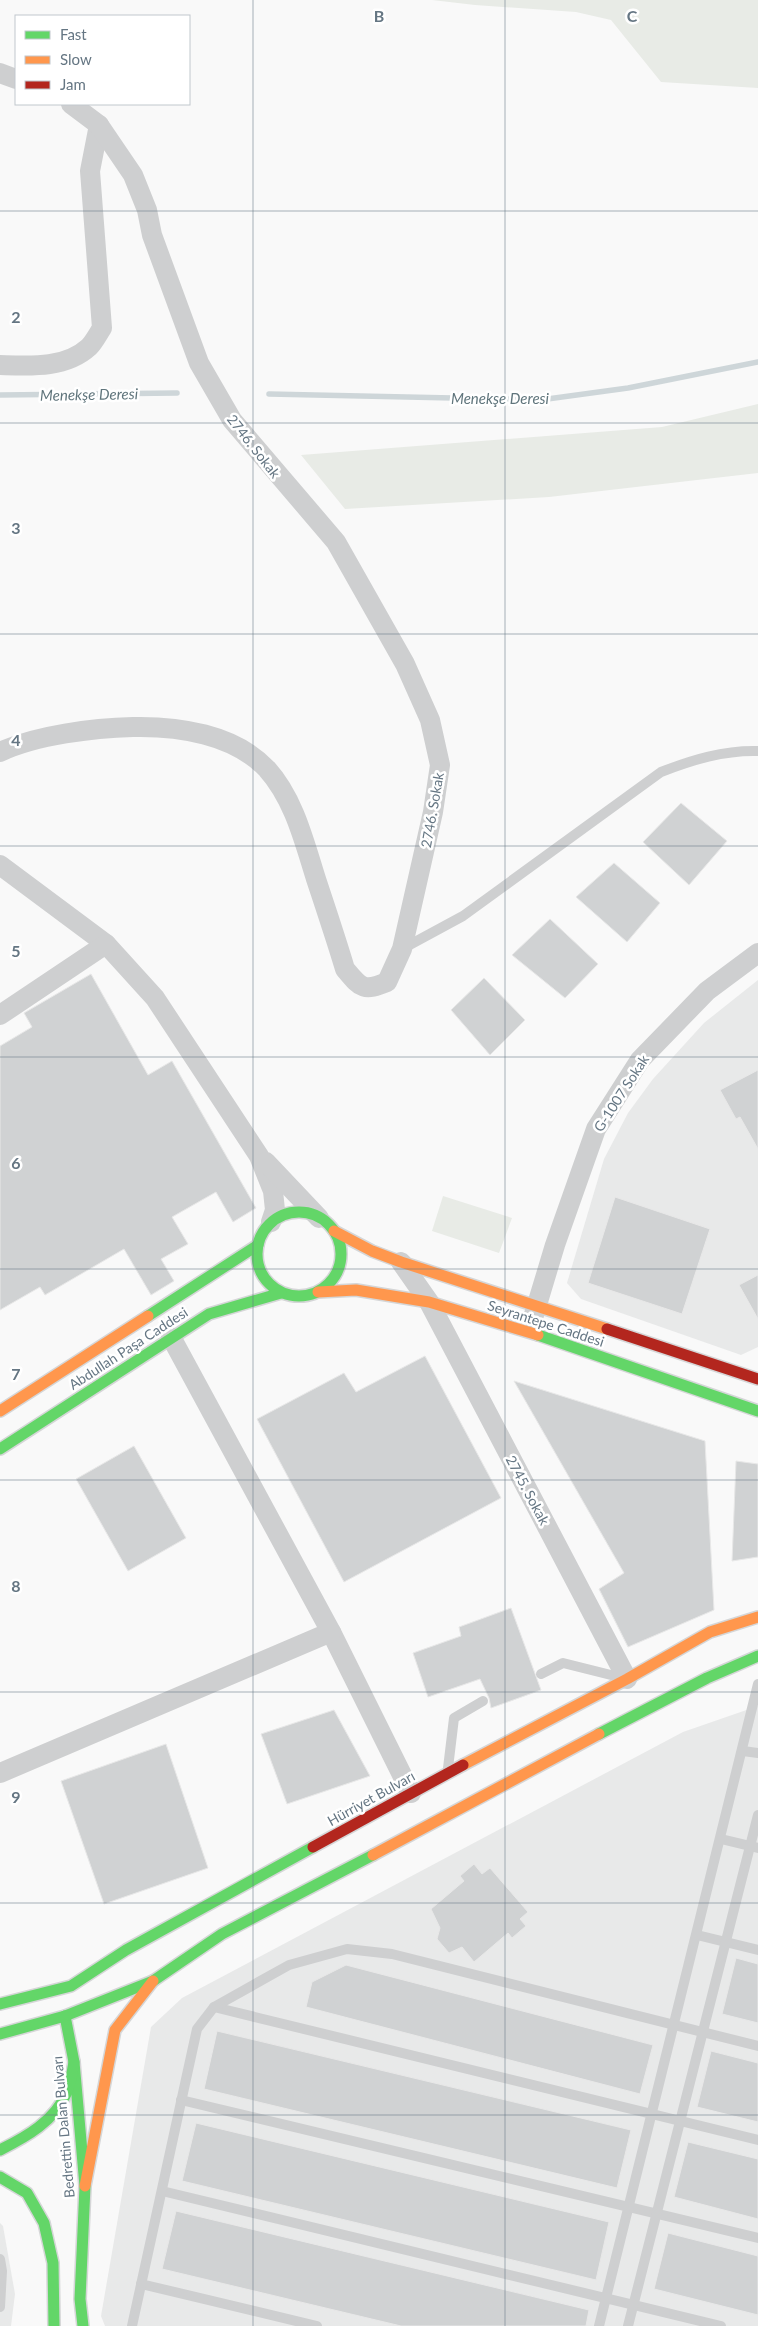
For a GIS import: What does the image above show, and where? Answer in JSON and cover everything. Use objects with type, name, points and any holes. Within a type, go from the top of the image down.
[{"type":"main road","points":[[295,1213],[310,1214],[327,1224],[339,1242],[340,1265],[332,1280],[318,1292],[300,1296],[281,1293],[269,1285],[261,1273],[257,1259],[260,1236],[271,1222],[280,1217],[295,1213]]},
{"type":"main road","name":"Seyrantepe Caddesi","points":[[327,1224],[372,1251],[401,1262],[758,1379]]},
{"type":"main road","name":"Abdullah Paşa Caddesi","points":[[0,1411],[258,1245]]},
{"type":"main road","name":"Seyrantepe Caddesi","points":[[318,1292],[356,1290],[429,1302],[529,1332],[758,1411]]},
{"type":"main road","name":"Abdullah Paşa Caddesi","points":[[0,1449],[209,1314],[281,1293]]},
{"type":"main road","name":"Hürriyet Bulvarı","points":[[0,2004],[71,1986],[126,1950],[411,1793],[627,1679],[710,1632],[758,1617]]},
{"type":"main road","points":[[0,2034],[62,2008],[153,1981],[222,1934],[433,1824],[611,1727],[707,1678],[758,1656]]},
{"type":"main road","points":[[86,2186],[115,2030],[153,1981]]},
{"type":"main road","points":[[38,1994],[53,1998],[62,2008]]},
{"type":"main road","name":"Bedrettin Dalan Bulvarı","points":[[62,2008],[74,2062],[86,2186],[80,2300],[83,2326]]},
{"type":"main road","points":[[0,2150],[23,2140],[47,2120],[65,2097],[74,2062]]},
{"type":"main road","points":[[0,2177],[26,2193],[44,2223],[53,2263],[54,2326]]},
{"type":"main road","points":[[80,2300],[90,2326]]},
{"type":"street","points":[[0,73],[15,79]]},
{"type":"street","name":"2746. Sokak","points":[[0,752],[38,740],[104,728],[161,727],[202,733],[236,747],[266,768],[286,796],[306,847],[345,969],[358,984],[371,988],[387,982],[402,949],[432,822],[440,765],[430,720],[405,664],[336,542],[232,420],[199,363],[152,235],[146,210],[133,175],[99,125],[72,105]]},
{"type":"street","points":[[0,365],[40,366],[71,359],[89,347],[102,328],[90,171],[99,125]]},
{"type":"street","points":[[0,865],[106,944],[155,998],[259,1156],[273,1191],[275,1210],[271,1222]]},
{"type":"street","points":[[0,1015],[106,944]]},
{"type":"street","name":"G-1007 Sokak","points":[[529,1332],[555,1245],[596,1129],[640,1060],[707,991],[758,953]]},
{"type":"street","points":[[259,1156],[327,1224]]},
{"type":"street","name":"2745. Sokak","points":[[401,1262],[429,1302],[627,1679]]},
{"type":"street","points":[[171,1337],[331,1632],[411,1793]]},
{"type":"street","points":[[0,1773],[331,1632]]},
{"type":"lane","points":[[402,949],[463,916],[661,772],[695,758],[745,750],[758,751]]},
{"type":"lane","points":[[541,1674],[564,1663],[627,1679]]},
{"type":"lane","points":[[599,2326],[743,1750],[753,1730],[758,1684]]},
{"type":"lane","points":[[448,1773],[454,1718],[483,1701]]},
{"type":"lane","points":[[743,1750],[758,1753]]},
{"type":"lane","points":[[628,2326],[725,1942],[754,1847],[758,1815]]},
{"type":"lane","points":[[721,1839],[754,1847]]},
{"type":"lane","points":[[697,1935],[758,1950]]},
{"type":"lane","points":[[132,2326],[197,2030],[214,2007],[289,1965],[348,1949],[392,1954],[758,2046]]},
{"type":"lane","points":[[214,2007],[758,2140]]},
{"type":"lane","points":[[181,2100],[758,2238]]},
{"type":"lane","points":[[162,2191],[721,2326]]},
{"type":"lane","points":[[0,2259],[2,2271],[0,2307]]},
{"type":"lane","points":[[142,2284],[317,2326]]},
{"type":"shaded area","points":[[432,0],[758,0],[758,88],[661,82],[611,20],[576,12]]},
{"type":"shaded area","points":[[758,404],[758,473],[549,497],[345,509],[301,455],[662,427]]},
{"type":"shaded area","points":[[758,980],[758,1347],[741,1355],[581,1299],[567,1283],[604,1159],[628,1113],[653,1079],[704,1023]]},
{"type":"shaded area","points":[[443,1196],[512,1218],[499,1253],[432,1231]]},
{"type":"shaded area","points":[[758,1706],[758,2326],[105,2326],[101,2316],[151,2027],[182,1998],[683,1732]]},
{"type":"shaded area","points":[[0,2223],[3,2226],[15,2294],[11,2326],[0,2326]]},
{"type":"building","points":[[681,803],[727,841],[689,885],[643,842]]},
{"type":"building","points":[[614,863],[660,903],[627,942],[576,897]]},
{"type":"building","points":[[550,919],[598,964],[565,998],[512,955]]},
{"type":"building","points":[[91,974],[148,1075],[172,1061],[256,1208],[233,1222],[216,1192],[172,1217],[188,1244],[161,1259],[174,1281],[151,1295],[124,1249],[45,1295],[40,1287],[0,1310],[0,1046],[32,1027],[24,1013]]},
{"type":"building","points":[[484,978],[525,1020],[490,1055],[451,1010]]},
{"type":"building","points":[[758,1070],[758,1149],[740,1117],[736,1119],[720,1090]]},
{"type":"building","points":[[615,1197],[710,1229],[682,1314],[588,1283]]},
{"type":"building","points":[[758,1275],[758,1319],[739,1285]]},
{"type":"building","points":[[425,1356],[501,1498],[344,1582],[257,1419],[344,1373],[356,1392]]},
{"type":"building","points":[[514,1381],[705,1441],[714,1610],[628,1647],[599,1589],[624,1573]]},
{"type":"building","points":[[134,1446],[186,1538],[128,1571],[76,1479]]},
{"type":"building","points":[[736,1461],[758,1464],[758,1557],[732,1561]]},
{"type":"building","points":[[511,1608],[541,1690],[491,1708],[489,1698],[480,1679],[428,1697],[413,1653],[461,1636],[459,1627]]},
{"type":"building","points":[[334,1710],[370,1776],[287,1804],[261,1734]]},
{"type":"building","points":[[166,1744],[208,1868],[104,1904],[61,1781]]},
{"type":"building","points":[[474,1864],[482,1874],[490,1868],[528,1912],[520,1919],[526,1926],[512,1938],[508,1933],[474,1962],[462,1947],[449,1953],[437,1939],[440,1928],[431,1909],[464,1881],[460,1876]]},
{"type":"building","points":[[736,1958],[758,1964],[758,2023],[722,2014]]},
{"type":"building","points":[[346,1965],[653,2045],[640,2094],[306,2007],[312,1982]]},
{"type":"building","points":[[217,2031],[631,2130],[617,2188],[204,2089]]},
{"type":"building","points":[[711,2051],[758,2063],[758,2122],[697,2107]]},
{"type":"building","points":[[196,2123],[609,2222],[596,2280],[182,2181]]},
{"type":"building","points":[[688,2142],[758,2159],[758,2219],[674,2197]]},
{"type":"building","points":[[176,2211],[589,2310],[586,2326],[401,2326],[162,2269]]},
{"type":"building","points":[[668,2233],[758,2256],[758,2315],[654,2289]]},
{"type":"waterway","name":"Menekşe Deresi","points":[[269,394],[540,400],[628,388],[758,362]]},
{"type":"waterway","name":"Menekşe Deresi","points":[[0,395],[177,393]]},
{"type":"traffic: fast","points":[[299,1212],[315,1215],[329,1224],[338,1238],[341,1254],[338,1270],[329,1284],[315,1293],[299,1296],[283,1293],[269,1284],[260,1270],[257,1254],[260,1238],[269,1224],[283,1215],[299,1212]]},
{"type":"traffic: fast","points":[[148,1316],[258,1245]]},
{"type":"traffic: fast","points":[[0,1449],[209,1314],[281,1293]]},
{"type":"traffic: fast","points":[[538,1335],[758,1411]]},
{"type":"traffic: fast","points":[[599,1734],[707,1678],[758,1656]]},
{"type":"traffic: fast","points":[[0,2004],[71,1986],[126,1950],[313,1847]]},
{"type":"traffic: fast","points":[[0,2034],[65,2016],[153,1981],[222,1934],[373,1855]]},
{"type":"traffic: fast","points":[[65,2016],[74,2062],[85,2186],[80,2299],[83,2326]]},
{"type":"traffic: fast","points":[[0,2150],[20,2140],[39,2127],[55,2111],[68,2089],[74,2062]]},
{"type":"traffic: fast","points":[[0,2177],[27,2193],[44,2223],[53,2263],[54,2326]]},
{"type":"traffic: slow","points":[[334,1231],[372,1251],[401,1262],[607,1329]]},
{"type":"traffic: slow","points":[[318,1292],[356,1290],[429,1302],[538,1335]]},
{"type":"traffic: slow","points":[[0,1411],[148,1316]]},
{"type":"traffic: slow","points":[[463,1765],[627,1679],[710,1632],[758,1617]]},
{"type":"traffic: slow","points":[[373,1855],[599,1734]]},
{"type":"traffic: slow","points":[[85,2186],[115,2030],[153,1981]]},
{"type":"traffic: jam","points":[[607,1329],[758,1379]]},
{"type":"traffic: jam","points":[[313,1847],[463,1765]]}]
